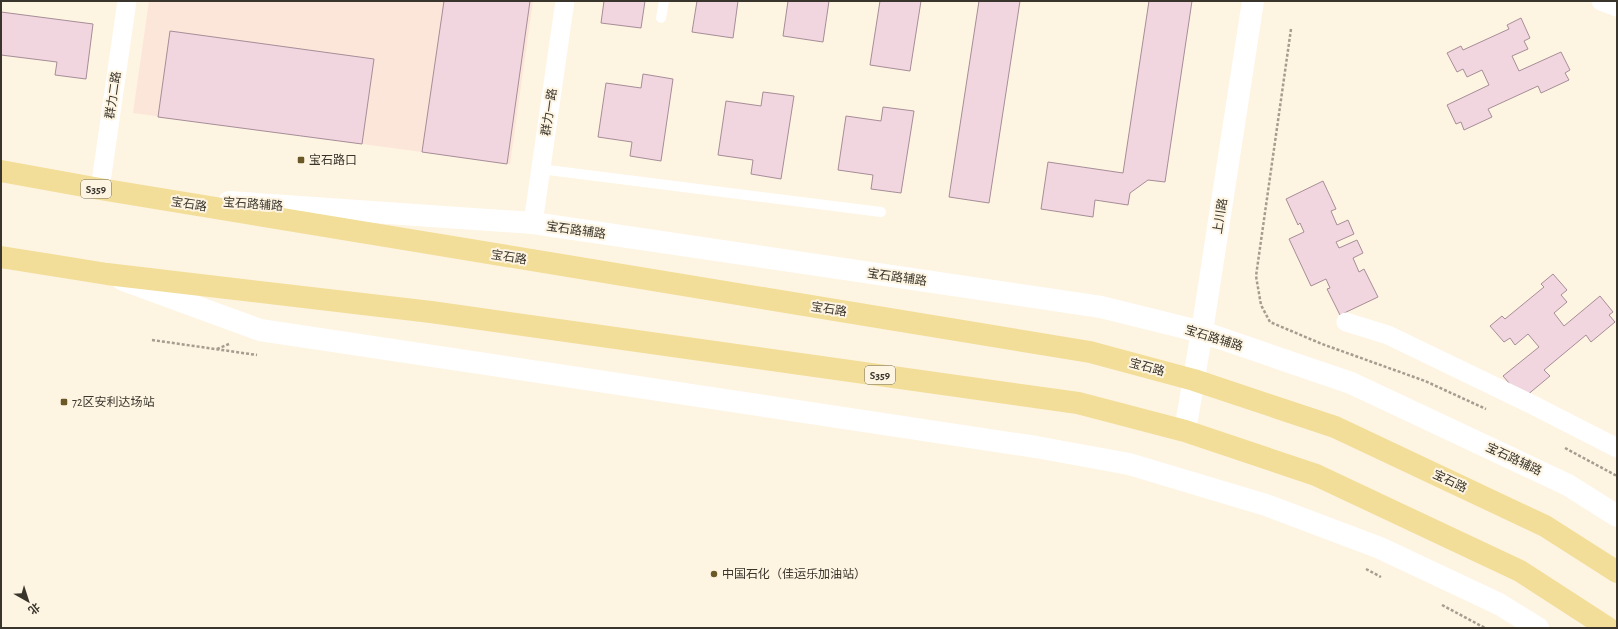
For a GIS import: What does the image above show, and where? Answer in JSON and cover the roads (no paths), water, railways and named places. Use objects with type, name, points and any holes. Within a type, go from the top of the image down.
[{"type":"main road","name":"上川路","points":[[1185,431],[1202,332],[1253,1]]},
{"type":"main road","name":"宝石路","points":[[1,171],[136,195],[1090,352],[1194,380],[1335,427],[1545,526],[1617,572]]},
{"type":"main road","name":"宝石路辅路","points":[[136,195],[533,223],[1101,307],[1202,332],[1351,383],[1568,485],[1617,516]]},
{"type":"main road","name":"S359","points":[[8,260],[107,274],[431,312],[1078,403],[1185,431],[1316,475],[1520,571],[1608,628]]},
{"type":"main road","points":[[107,274],[260,330],[1036,447],[1129,464],[1266,505],[1380,548],[1499,604],[1538,628]]},
{"type":"street","name":"群力二路","points":[[100,189],[127,1]]},
{"type":"street","name":"群力一路","points":[[533,223],[565,1]]},
{"type":"street","points":[[1601,1],[1617,7]]},
{"type":"street","points":[[1346,322],[1388,335],[1531,404],[1617,448]]},
{"type":"lane","points":[[661,18],[664,1]]},
{"type":"lane","points":[[540,169],[881,212]]},
{"type":"place","name":"宝石路口","points":[[301,160]]},
{"type":"place","name":"72区安利达场站","points":[[64,402]]},
{"type":"place","name":"中国石化（佳运乐加油站）","points":[[714,574]]}]
